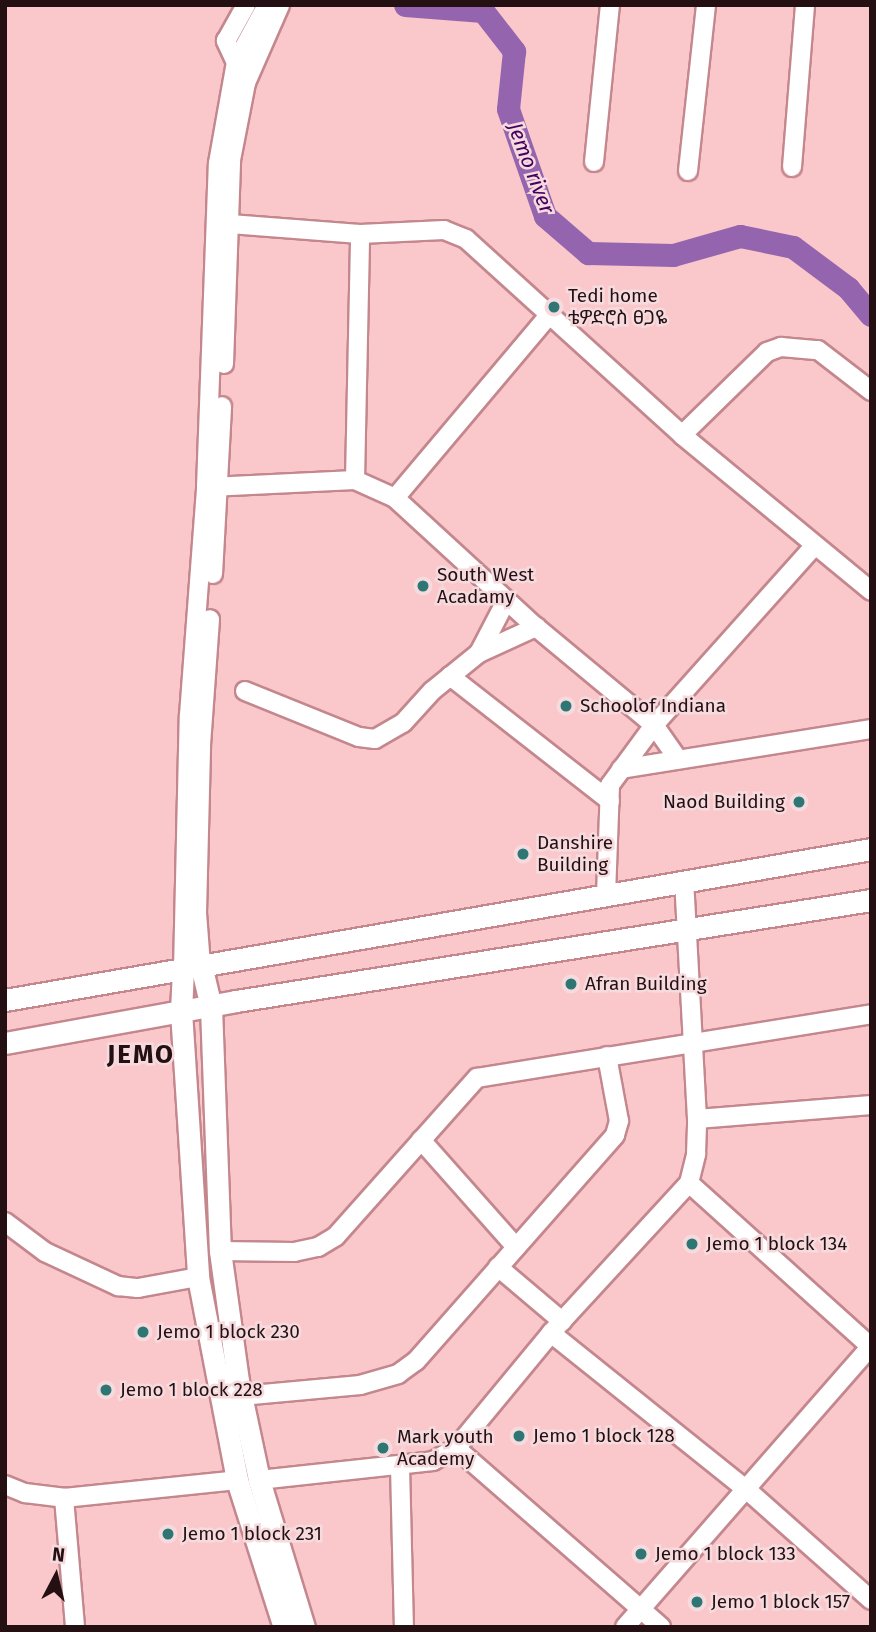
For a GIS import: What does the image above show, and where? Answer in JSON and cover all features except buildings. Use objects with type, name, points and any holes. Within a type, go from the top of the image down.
[{"type":"main road","points":[[5,1000],[871,849]]},
{"type":"main road","points":[[5,1043],[181,1011],[871,900]]},
{"type":"main road","points":[[192,967],[211,1007],[220,1251],[241,1396],[259,1480],[304,1627]]},
{"type":"main road","points":[[192,967],[181,1011],[198,1277],[237,1480],[284,1627]]},
{"type":"main road","points":[[213,1052],[233,1014],[263,998]]},
{"type":"main road","points":[[134,1021],[183,1043]]},
{"type":"street","points":[[246,5],[226,41],[246,83]]},
{"type":"street","points":[[213,487],[218,163],[236,62],[248,33],[267,5]]},
{"type":"street","points":[[192,967],[189,715],[213,487],[230,224],[231,160],[246,83],[280,5]]},
{"type":"street","points":[[594,162],[610,5]]},
{"type":"street","points":[[688,171],[706,5]]},
{"type":"street","points":[[792,167],[806,5]]},
{"type":"street","points":[[230,224],[360,234],[455,233],[682,435],[871,591]]},
{"type":"street","points":[[355,480],[360,234]]},
{"type":"street","points":[[395,498],[549,315]]},
{"type":"street","points":[[682,435],[767,352],[781,348],[818,350],[871,391]]},
{"type":"street","points":[[213,487],[355,480],[395,498],[506,601],[654,725],[678,759]]},
{"type":"street","points":[[606,895],[610,785],[654,725],[815,545]]},
{"type":"street","points":[[479,653],[506,601]]},
{"type":"street","points":[[245,691],[359,737],[375,739],[403,723],[450,676],[479,653],[536,627]]},
{"type":"street","points":[[450,676],[610,801]]},
{"type":"street","points":[[621,769],[871,729]]},
{"type":"street","points":[[259,1480],[433,1461],[456,1448],[556,1327],[689,1183],[696,1154],[697,1119],[684,881]]},
{"type":"street","points":[[220,1251],[294,1252],[318,1247],[350,1222],[477,1078],[691,1041],[871,1014]]},
{"type":"street","points":[[241,1396],[332,1390],[398,1374],[416,1361],[615,1135],[619,1121],[607,1056]]},
{"type":"street","points":[[697,1119],[871,1105]]},
{"type":"street","points":[[421,1140],[516,1247]]},
{"type":"street","points":[[625,1627],[871,1346],[689,1183]]},
{"type":"street","points":[[6,1225],[45,1252],[118,1286],[138,1287],[198,1277]]},
{"type":"street","points":[[498,1267],[556,1327],[871,1600]]},
{"type":"street","points":[[456,1448],[661,1627]]},
{"type":"street","points":[[400,1466],[404,1627]]},
{"type":"street","points":[[5,1485],[25,1493],[64,1498],[237,1480]]},
{"type":"street","points":[[64,1498],[75,1627]]},
{"type":"waterway","name":"Jemo river","points":[[405,5],[483,11],[514,51],[508,109],[545,216],[588,253],[673,255],[740,236],[793,247],[848,288],[871,315]]},
{"type":"place","name":"Tedi home ቴዎድሮስ ፀጋዬ","points":[[554,307]]},
{"type":"place","name":"South West Acadamy","points":[[423,586]]},
{"type":"place","name":"Schoolof Indiana","points":[[566,706]]},
{"type":"place","name":"Naod Building","points":[[799,802]]},
{"type":"place","name":"Danshire Building","points":[[523,854]]},
{"type":"place","name":"Afran Building","points":[[571,984]]},
{"type":"place","name":"Jemo 1 block 134","points":[[692,1244]]},
{"type":"place","name":"Jemo 1 block 230","points":[[143,1332]]},
{"type":"place","name":"Jemo 1 block 228","points":[[106,1390]]},
{"type":"place","name":"Jemo 1 block 128","points":[[519,1436]]},
{"type":"place","name":"Mark youth Academy","points":[[383,1448]]},
{"type":"place","name":"Jemo 1 block 231","points":[[168,1534]]},
{"type":"place","name":"Jemo 1 block 133","points":[[641,1554]]},
{"type":"place","name":"Jemo 1 block 157","points":[[697,1602]]},
{"type":"district","name":"JEMO","points":[[141,1055]]}]
